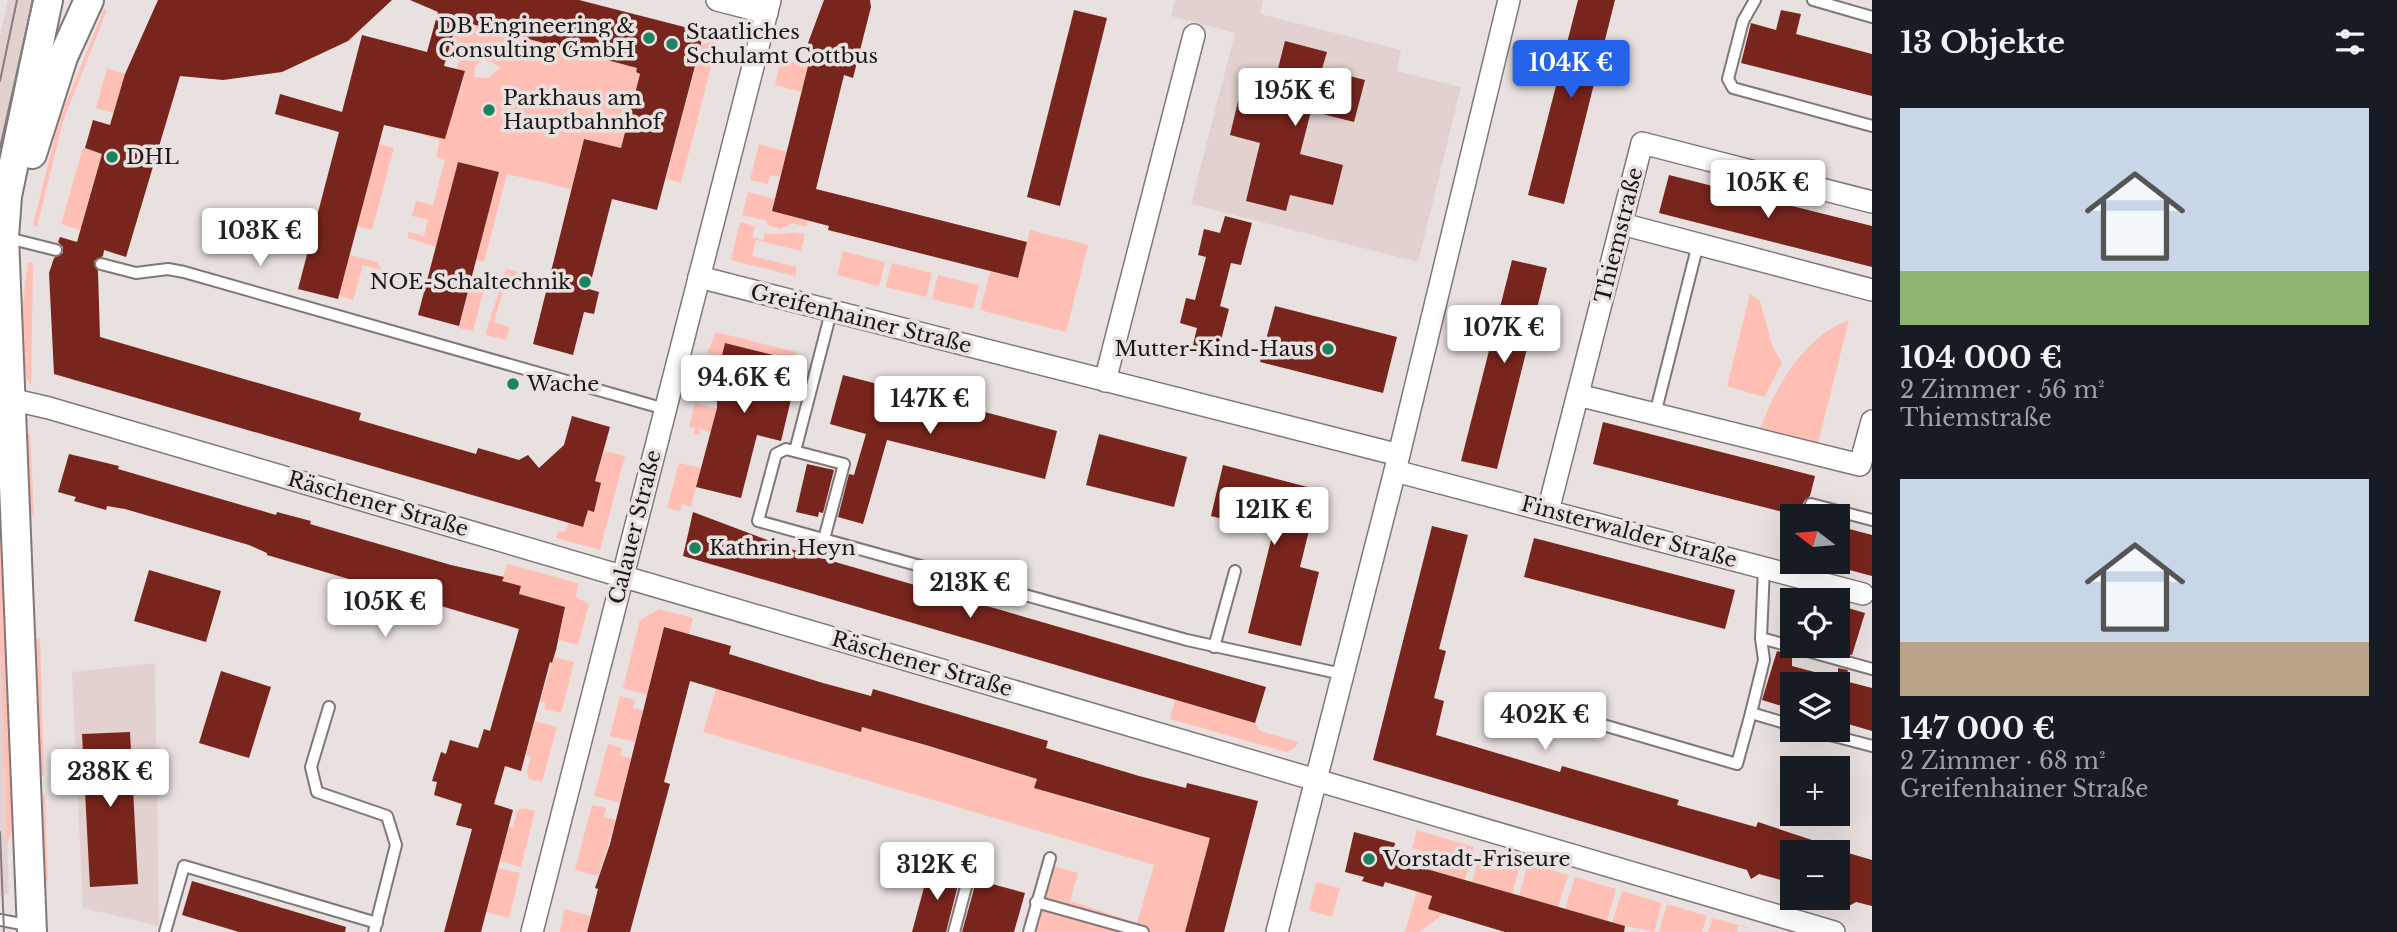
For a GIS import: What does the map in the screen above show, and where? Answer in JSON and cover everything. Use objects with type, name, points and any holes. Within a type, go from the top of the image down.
[{"type":"street","points":[[38,930],[5,399],[4,276],[8,238],[7,196],[48,0]]},
{"type":"street","points":[[8,238],[41,121],[89,0]]},
{"type":"street","points":[[717,0],[769,6]]},
{"type":"street","points":[[1276,932],[1397,463],[1509,0]]},
{"type":"street","name":"Calauer Straße","points":[[532,932],[769,6]]},
{"type":"street","points":[[1105,380],[1194,35]]},
{"type":"street","name":"Thiemstraße","points":[[1548,511],[1642,143],[1872,202]]},
{"type":"street","points":[[1622,224],[1872,290]]},
{"type":"street","name":"Greifenhainer Straße","points":[[699,277],[1105,380],[1272,431],[1397,463]]},
{"type":"street","points":[[1578,395],[1860,465],[1872,421]]},
{"type":"street","name":"Räschener Straße","points":[[5,399],[49,408],[1834,932]]},
{"type":"street","name":"Finsterwalder Straße","points":[[1397,463],[1548,511],[1764,568],[1780,568]]},
{"type":"street","name":"Finsterwalder Straße","points":[[1809,574],[1863,594]]},
{"type":"lane","points":[[1755,0],[1743,21],[1728,79],[1733,88],[1872,126]]},
{"type":"lane","points":[[1813,0],[1872,17]]},
{"type":"lane","points":[[8,238],[56,250]]},
{"type":"lane","points":[[1655,414],[1698,244]]},
{"type":"lane","points":[[101,264],[136,273],[168,269],[184,272],[665,409]]},
{"type":"lane","points":[[794,452],[831,312]]},
{"type":"lane","points":[[824,539],[844,464],[786,449],[776,454],[758,521],[1214,647],[1296,662],[1342,674]]},
{"type":"lane","points":[[1850,514],[1872,520]]},
{"type":"lane","points":[[1562,713],[1737,764],[1764,660],[1761,638],[1764,568]]},
{"type":"lane","points":[[1214,647],[1235,571]]},
{"type":"lane","points":[[1761,638],[1872,669]]},
{"type":"lane","points":[[165,932],[184,866],[376,927],[396,845],[387,816],[317,792],[311,768],[329,707]]},
{"type":"lane","points":[[1751,713],[1780,721]]},
{"type":"lane","points":[[1850,740],[1872,746]]},
{"type":"lane","points":[[1029,932],[1050,858]]},
{"type":"lane","points":[[954,932],[966,887]]},
{"type":"lane","points":[[1037,902],[1143,932]]},
{"type":"lane","points":[[0,920],[38,930]]},
{"type":"shaded area","points":[[8,0],[38,0],[0,172],[0,36]]},
{"type":"shaded area","points":[[1175,0],[1263,0],[1260,14],[1401,50],[1397,71],[1461,87],[1418,262],[1191,204],[1235,33],[1171,16]]},
{"type":"shaded area","points":[[104,9],[107,10],[63,121],[37,227],[33,225],[59,120]]},
{"type":"shaded area","points":[[457,20],[637,68],[636,72],[640,74],[621,148],[584,139],[571,189],[507,174],[484,262],[476,260],[498,172],[458,162],[436,247],[408,238],[408,232],[424,236],[428,220],[412,216],[416,201],[433,205],[445,160],[436,157],[440,140],[423,135],[435,93],[458,99],[465,72],[457,69],[461,55],[448,51]],"holes":[[[481,60],[492,62],[500,68],[488,78],[474,77],[475,67]]]},
{"type":"shaded area","points":[[718,39],[681,183],[666,179],[701,45]]},
{"type":"shaded area","points":[[781,59],[808,66],[802,92],[775,85]]},
{"type":"shaded area","points":[[107,68],[125,74],[114,113],[96,108]]},
{"type":"shaded area","points":[[379,144],[394,148],[372,230],[357,226]]},
{"type":"shaded area","points":[[759,144],[787,152],[780,177],[770,175],[768,184],[750,180]]},
{"type":"shaded area","points":[[83,148],[102,154],[80,230],[61,224]]},
{"type":"shaded area","points":[[748,192],[775,199],[772,211],[808,220],[806,227],[793,223],[781,229],[767,225],[767,221],[742,215]]},
{"type":"shaded area","points":[[740,222],[755,226],[752,237],[763,240],[765,233],[805,234],[801,251],[756,240],[752,256],[797,267],[795,276],[731,260]]},
{"type":"shaded area","points":[[1030,230],[1088,245],[1066,332],[980,310],[990,272],[1018,278]]},
{"type":"shaded area","points":[[843,251],[885,262],[879,286],[837,275]]},
{"type":"shaded area","points":[[349,255],[377,262],[382,270],[363,265],[353,300],[339,295]]},
{"type":"shaded area","points":[[28,262],[33,263],[31,385],[25,375],[21,344]]},
{"type":"shaded area","points":[[892,263],[932,273],[926,297],[885,287]]},
{"type":"shaded area","points":[[506,269],[515,271],[521,281],[520,288],[505,284],[494,322],[510,327],[506,340],[485,335]]},
{"type":"shaded area","points":[[938,275],[979,285],[973,309],[932,299]]},
{"type":"shaded area","points":[[470,285],[484,289],[473,331],[459,328]]},
{"type":"shaded area","points":[[1750,294],[1760,301],[1772,345],[1782,363],[1764,397],[1727,386]]},
{"type":"shaded area","points":[[1849,320],[1818,443],[1760,429],[1783,380],[1805,350],[1818,338]]},
{"type":"shaded area","points":[[716,332],[796,352],[793,360],[726,343],[722,357],[707,353]]},
{"type":"shaded area","points":[[695,403],[720,409],[710,432],[700,429],[699,435],[694,434],[695,428],[689,427]]},
{"type":"shaded area","points":[[30,433],[34,516],[28,515],[25,436]]},
{"type":"shaded area","points":[[604,451],[625,456],[600,550],[556,538],[558,531],[565,532],[568,523],[581,527],[588,510],[594,511],[601,483],[595,481]]},
{"type":"shaded area","points":[[679,463],[701,468],[691,507],[682,504],[680,511],[667,508]]},
{"type":"shaded area","points":[[0,471],[13,828],[7,844],[0,646]]},
{"type":"shaded area","points":[[507,564],[578,583],[576,597],[589,604],[578,645],[559,640],[565,607],[519,594],[521,586],[502,581]]},
{"type":"shaded area","points":[[659,609],[693,618],[689,634],[664,627],[647,695],[623,688],[640,620]]},
{"type":"shaded area","points":[[40,638],[44,775],[39,776],[34,639]]},
{"type":"shaded area","points":[[0,646],[9,894],[0,897]]},
{"type":"shaded area","points":[[554,657],[574,662],[561,713],[544,709],[546,703],[540,701]]},
{"type":"shaded area","points":[[155,663],[159,926],[83,908],[72,672]]},
{"type":"shaded area","points":[[716,689],[861,732],[863,727],[1037,779],[1035,788],[1122,815],[1212,831],[1185,932],[1036,932],[1054,866],[1078,873],[1070,901],[1137,923],[1154,865],[703,732]]},
{"type":"shaded area","points":[[620,696],[635,700],[633,708],[643,710],[635,742],[610,736]]},
{"type":"shaded area","points":[[1175,700],[1255,723],[1260,731],[1298,742],[1295,748],[1286,752],[1170,719]]},
{"type":"shaded area","points":[[535,721],[557,727],[542,782],[529,779],[527,772],[531,757],[526,755]]},
{"type":"shaded area","points":[[608,744],[622,748],[620,755],[631,758],[620,803],[594,796]]},
{"type":"shaded area","points":[[39,795],[45,795],[48,885],[42,870]]},
{"type":"shaded area","points":[[592,805],[606,808],[604,817],[616,820],[598,876],[575,870]]},
{"type":"shaded area","points":[[522,808],[535,811],[521,867],[499,861],[509,826],[513,827],[517,811]]},
{"type":"shaded area","points":[[1417,830],[1474,847],[1465,880],[1439,873],[1428,909],[1444,914],[1419,932],[1405,932],[1428,853],[1412,848]]},
{"type":"shaded area","points":[[1481,849],[1521,861],[1512,894],[1472,882]]},
{"type":"shaded area","points":[[1528,863],[1568,875],[1558,907],[1519,896]]},
{"type":"shaded area","points":[[498,868],[520,873],[509,918],[486,912]]},
{"type":"shaded area","points":[[1575,877],[1616,889],[1607,921],[1565,909]]},
{"type":"shaded area","points":[[1316,882],[1340,888],[1332,917],[1309,910]]},
{"type":"shaded area","points":[[1622,891],[1662,903],[1654,932],[1612,923]]},
{"type":"shaded area","points":[[1667,904],[1707,916],[1702,932],[1659,932]]},
{"type":"shaded area","points":[[564,909],[591,916],[587,932],[560,932]]},
{"type":"shaded area","points":[[1713,918],[1750,929],[1739,926],[1736,932],[1708,932]]},
{"type":"building","points":[[158,0],[392,0],[348,41],[282,72],[223,80],[180,76],[126,257],[104,250],[103,256],[94,261],[98,271],[100,337],[361,413],[359,420],[476,454],[478,448],[519,460],[528,455],[539,468],[564,445],[572,416],[610,427],[595,481],[601,483],[594,512],[588,510],[583,527],[54,374],[49,273],[54,258],[63,253],[63,247],[58,242],[60,237],[77,242],[102,154],[85,148],[93,120],[110,125],[125,74]]},
{"type":"building","points":[[410,0],[579,0],[704,32],[657,210],[612,199],[589,289],[599,292],[594,314],[584,312],[573,355],[533,344],[584,139],[621,148],[640,74],[636,72],[637,68],[457,20],[444,66],[465,71],[445,139],[384,125],[338,299],[298,289],[339,132],[275,114],[280,94],[342,112],[362,35],[427,52],[438,12]]},
{"type":"building","points":[[824,0],[870,0],[871,7],[853,78],[844,75],[816,189],[1027,242],[1018,278],[828,230],[829,226],[772,211],[808,66],[808,43]]},
{"type":"building","points":[[1578,0],[1615,0],[1564,204],[1528,195]]},
{"type":"building","points":[[1074,10],[1107,18],[1060,206],[1027,197]]},
{"type":"building","points":[[1781,10],[1801,14],[1796,34],[1872,54],[1872,96],[1741,63],[1751,23],[1776,30]]},
{"type":"building","points":[[1285,41],[1327,52],[1322,69],[1365,80],[1354,122],[1311,111],[1300,154],[1343,165],[1333,205],[1290,195],[1286,211],[1246,201],[1260,143],[1230,135],[1240,93],[1270,100]]},
{"type":"building","points":[[458,162],[499,172],[459,326],[418,315]]},
{"type":"building","points":[[1669,175],[1872,226],[1872,267],[1659,213]]},
{"type":"building","points":[[1225,216],[1252,223],[1241,265],[1231,263],[1220,306],[1229,309],[1218,352],[1193,345],[1197,328],[1180,323],[1186,298],[1195,300],[1206,257],[1198,255],[1204,229],[1220,233]]},
{"type":"building","points":[[1512,260],[1547,268],[1497,469],[1461,461]]},
{"type":"building","name":"Mutter-Kind-Haus","points":[[1275,306],[1397,337],[1383,393],[1260,362]]},
{"type":"building","points":[[725,343],[793,360],[787,385],[794,387],[781,441],[757,435],[741,498],[696,487],[717,408],[717,394],[713,393]]},
{"type":"building","points":[[843,375],[1057,431],[1045,479],[887,440],[863,524],[838,517],[849,474],[854,475],[866,434],[830,424]]},
{"type":"building","points":[[1603,422],[1815,476],[1810,496],[1803,504],[1780,504],[1780,511],[1593,464]]},
{"type":"building","points":[[1099,434],[1187,457],[1174,507],[1086,485]]},
{"type":"building","points":[[69,454],[119,466],[118,469],[276,515],[277,512],[311,521],[310,524],[451,565],[504,577],[502,581],[521,586],[519,594],[565,607],[556,650],[552,663],[550,662],[521,771],[505,766],[494,804],[513,810],[481,932],[444,932],[472,829],[456,825],[462,804],[434,795],[437,782],[432,781],[441,752],[446,754],[450,740],[478,748],[484,729],[490,731],[519,629],[267,555],[249,545],[125,509],[107,506],[106,510],[74,501],[76,497],[58,492]]},
{"type":"building","points":[[807,464],[834,470],[823,513],[819,512],[818,517],[796,512]]},
{"type":"building","points":[[1223,465],[1319,490],[1300,567],[1319,572],[1301,646],[1248,633],[1273,532],[1211,516]]},
{"type":"building","points":[[693,512],[794,550],[1266,687],[1255,723],[683,556]]},
{"type":"building","points":[[1432,526],[1468,535],[1439,649],[1446,651],[1434,698],[1444,701],[1436,735],[1560,772],[1562,766],[1679,800],[1677,805],[1756,827],[1758,822],[1812,840],[1780,840],[1780,880],[1759,874],[1751,879],[1747,870],[1373,760]]},
{"type":"building","points":[[1850,529],[1872,535],[1872,576],[1850,570]]},
{"type":"building","points":[[1534,538],[1735,590],[1725,629],[1524,577]]},
{"type":"building","points":[[149,570],[221,591],[206,642],[134,621]]},
{"type":"building","points":[[1850,609],[1865,613],[1850,654]]},
{"type":"building","points":[[664,627],[731,646],[729,654],[871,696],[873,689],[1048,741],[1046,748],[1139,776],[1186,788],[1187,783],[1258,801],[1224,932],[1185,932],[1210,838],[1034,788],[1037,779],[929,746],[862,727],[861,732],[690,681],[664,782],[670,784],[630,932],[587,932],[598,889],[595,888],[610,844]]},
{"type":"building","points":[[1777,651],[1780,652],[1780,658],[1792,658],[1792,666],[1814,672],[1780,672],[1780,705],[1762,700]]},
{"type":"building","points":[[221,671],[271,687],[249,758],[199,743]]},
{"type":"building","points":[[1850,682],[1872,688],[1872,731],[1850,725]]},
{"type":"building","points":[[130,732],[138,884],[90,887],[82,734]]},
{"type":"building","points":[[1354,832],[1395,843],[1394,849],[1426,858],[1423,868],[1625,926],[1624,932],[1505,932],[1428,909],[1432,896],[1385,882],[1383,887],[1362,881],[1364,877],[1345,872]]},
{"type":"building","points":[[1850,854],[1872,860],[1872,906],[1856,902],[1850,905]]},
{"type":"building","points":[[929,869],[965,879],[958,885],[946,932],[912,932]]},
{"type":"building","points":[[192,881],[346,927],[345,932],[239,932],[182,915]]},
{"type":"building","points":[[971,881],[980,884],[981,881],[1025,893],[1014,932],[962,932],[974,889]]},
{"type":"tram line","points":[[0,81],[17,0]]},
{"type":"tram line","points":[[0,148],[33,0]]},
{"type":"tram line","points":[[0,832],[4,932]]},
{"type":"place","name":"DB Engineering & Consulting GmbH","points":[[649,38]]},
{"type":"place","name":"Staatliches Schulamt Cottbus","points":[[672,44]]},
{"type":"place","name":"Parkhaus am Hauptbahnhof","points":[[489,110]]},
{"type":"place","name":"DHL","points":[[112,157]]},
{"type":"place","name":"NOE-Schaltechnik","points":[[585,282]]},
{"type":"place","name":"Mutter-Kind-Haus","points":[[1328,349]]},
{"type":"place","name":"Wache","points":[[513,384]]},
{"type":"place","name":"Kathrin Heyn","points":[[695,548]]},
{"type":"place","name":"Vorstadt-Friseure","points":[[1369,859]]}]
